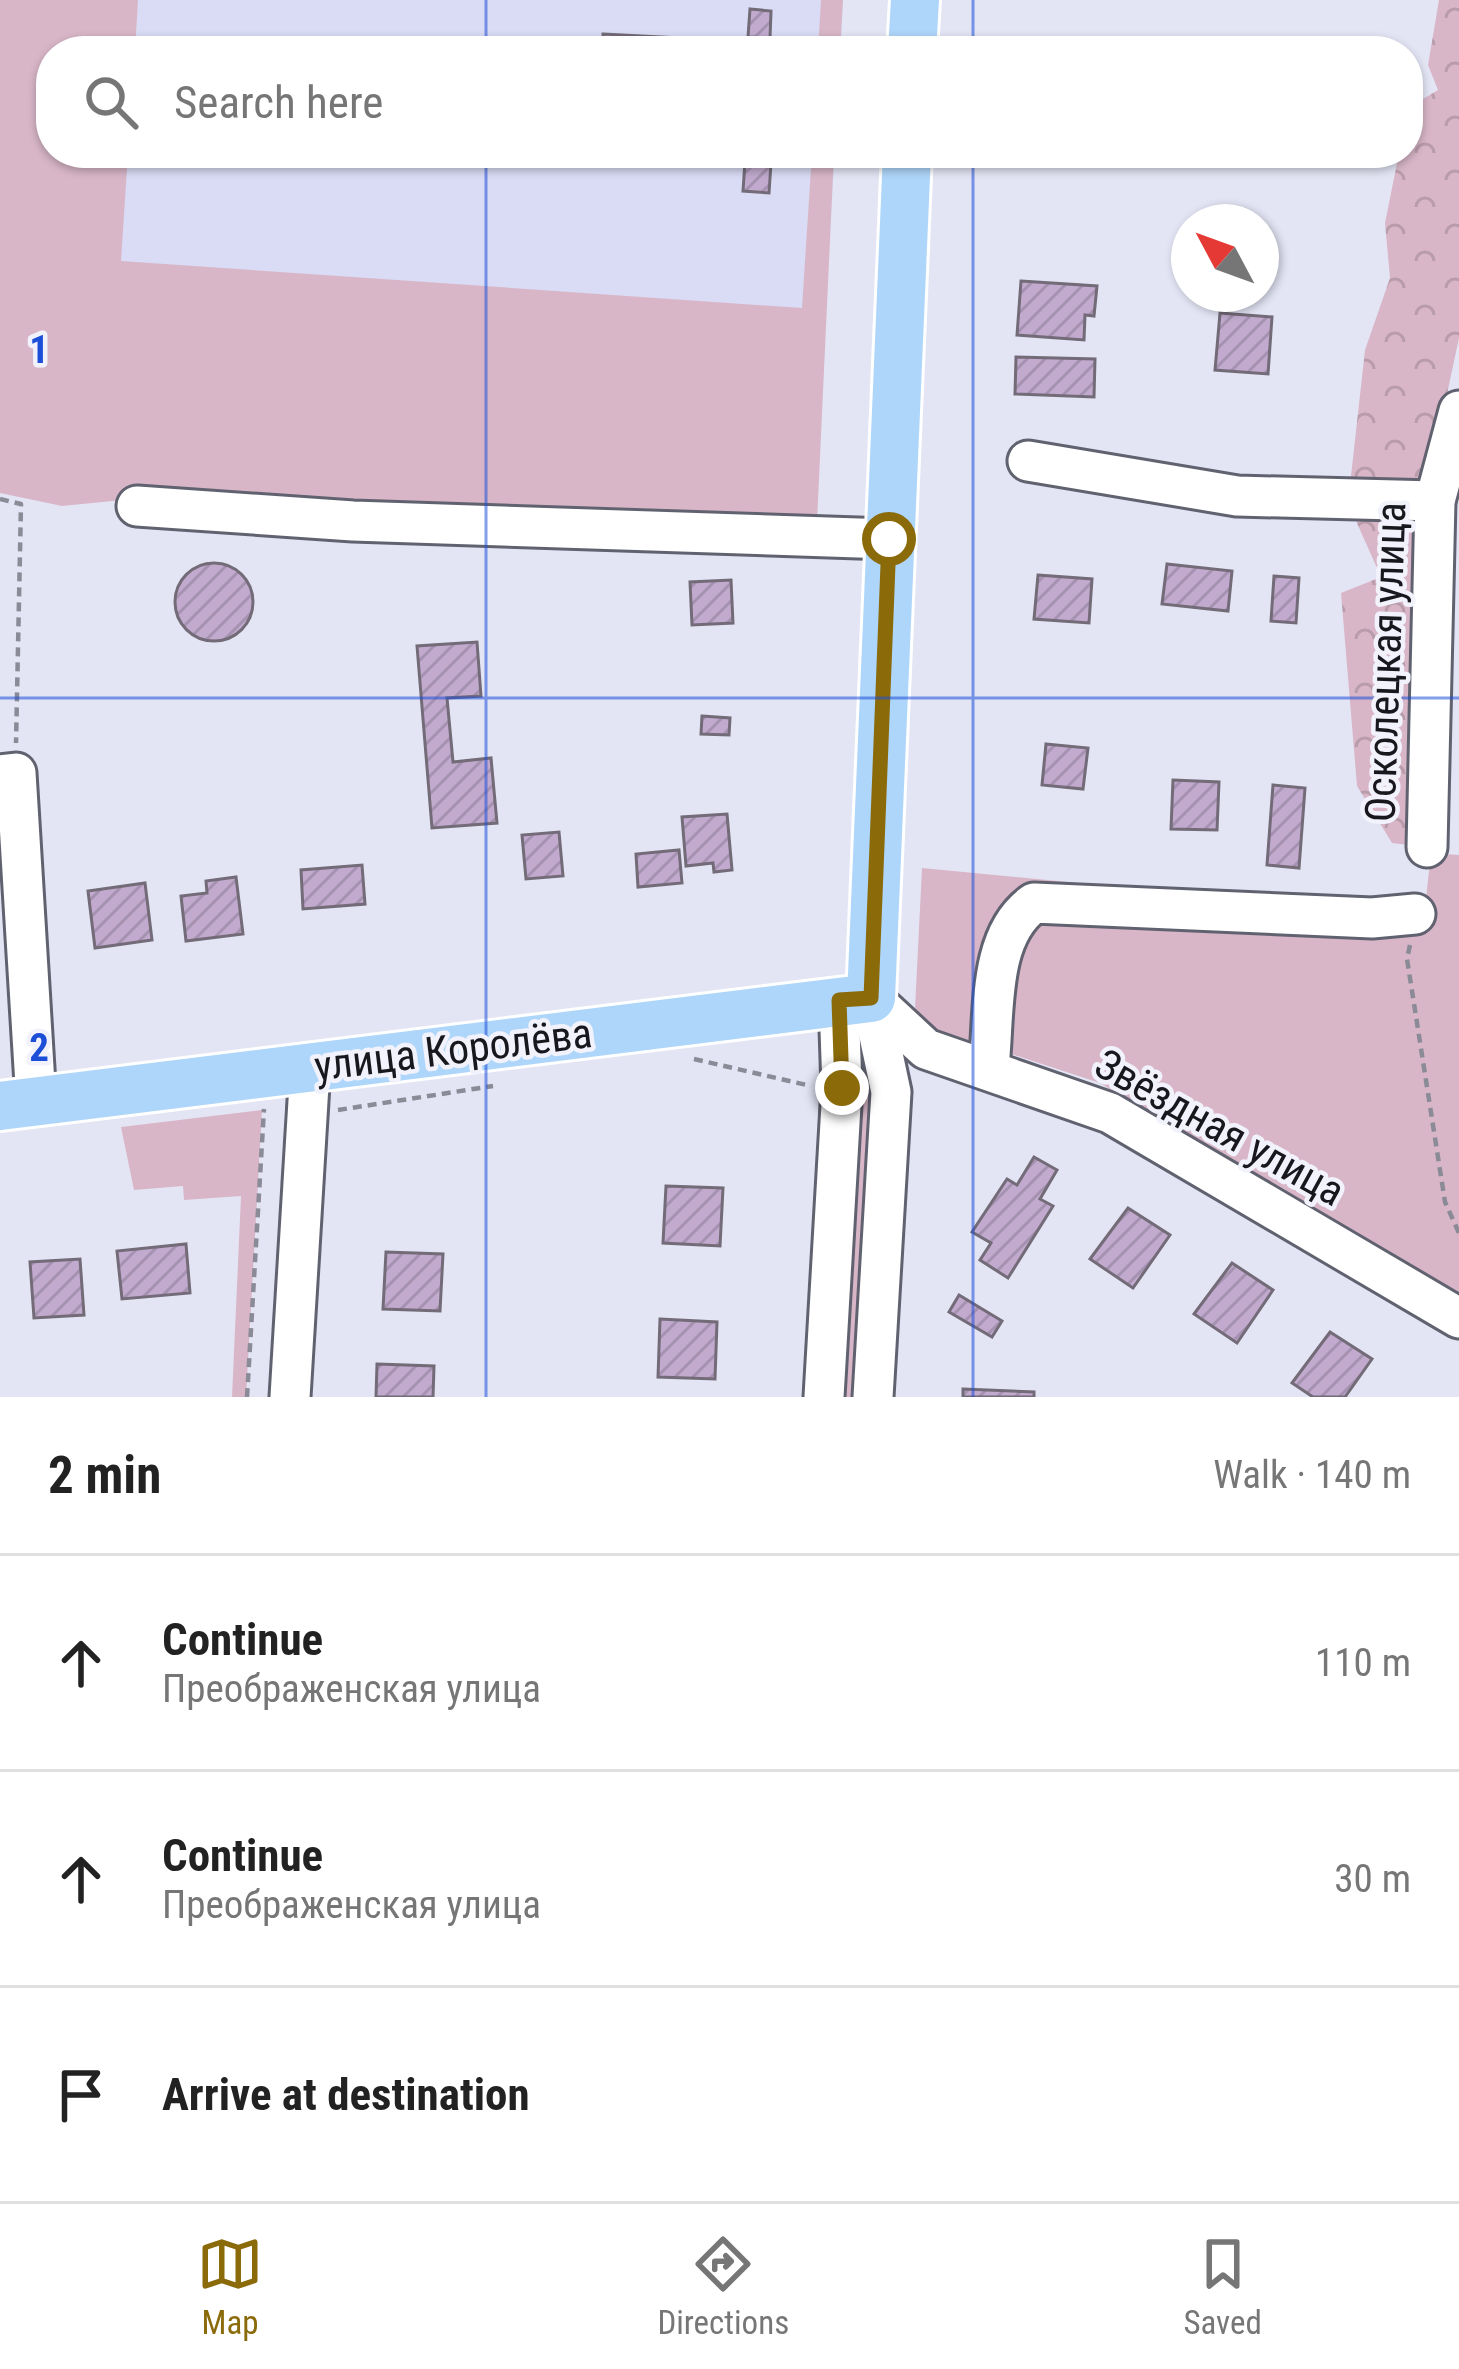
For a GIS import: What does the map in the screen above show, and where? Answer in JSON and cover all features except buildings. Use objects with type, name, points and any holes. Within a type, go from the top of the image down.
[{"type":"main road","points":[[913,36],[915,0]]},
{"type":"main road","points":[[855,999],[889,539],[907,168]]},
{"type":"main road","name":"улица Королёва","points":[[18,1104],[309,1091],[855,999]]},
{"type":"street","name":"Осколецкая улица","points":[[1427,847],[1435,501],[1459,411]]},
{"type":"street","points":[[1028,461],[1237,496],[1435,501]]},
{"type":"street","points":[[137,506],[353,520],[889,539]]},
{"type":"street","name":"улица Королёва","points":[[8,774],[18,1104]]},
{"type":"street","points":[[989,1066],[1002,948],[1008,927],[1034,903],[1372,918],[1415,914]]},
{"type":"street","points":[[824,1397],[842,1088],[855,999]]},
{"type":"street","points":[[855,999],[891,1092],[873,1397]]},
{"type":"street","name":"Звёздная улица","points":[[855,999],[926,1048],[989,1066],[1110,1113],[1459,1318]]},
{"type":"street","points":[[290,1397],[309,1091]]},
{"type":"path","points":[[0,499],[21,505],[8,774]]},
{"type":"path","points":[[1415,914],[1407,959],[1444,1202],[1459,1233]]},
{"type":"path","points":[[680,1056],[813,1086]]},
{"type":"path","points":[[309,1091],[494,1085]]},
{"type":"path","points":[[243,1108],[265,1105],[248,1397]]},
{"type":"shaded area","points":[[134,0],[843,0],[842,36],[132,36]]},
{"type":"shaded area","points":[[123,168],[834,168],[825,316],[116,266]]},
{"type":"green space","points":[[0,0],[138,0],[136,36],[36,36],[36,168],[127,168],[121,261],[802,308],[811,168],[833,168],[817,522],[133,499],[62,506],[0,493]]},
{"type":"green space","points":[[821,0],[843,0],[841,36],[819,36]]},
{"type":"green space","points":[[1439,0],[1459,0],[1459,338],[1415,544],[1418,846],[1392,843],[1357,786],[1341,593],[1381,577],[1348,503],[1365,350],[1390,278],[1385,223],[1396,168],[1423,168],[1423,99],[1438,90],[1428,65]]},
{"type":"green space","points":[[1431,853],[1459,855],[1459,1303],[1100,1083],[929,1027],[915,1009],[922,868],[1350,909],[1426,898]]},
{"type":"green space","points":[[858,1067],[879,1069],[860,1397],[838,1397]]},
{"type":"green space","points":[[262,1110],[246,1397],[232,1397],[241,1196],[184,1200],[183,1186],[134,1190],[121,1127]]},
{"type":"route","points":[[842,1088],[839,1000],[871,998],[889,539]]}]
